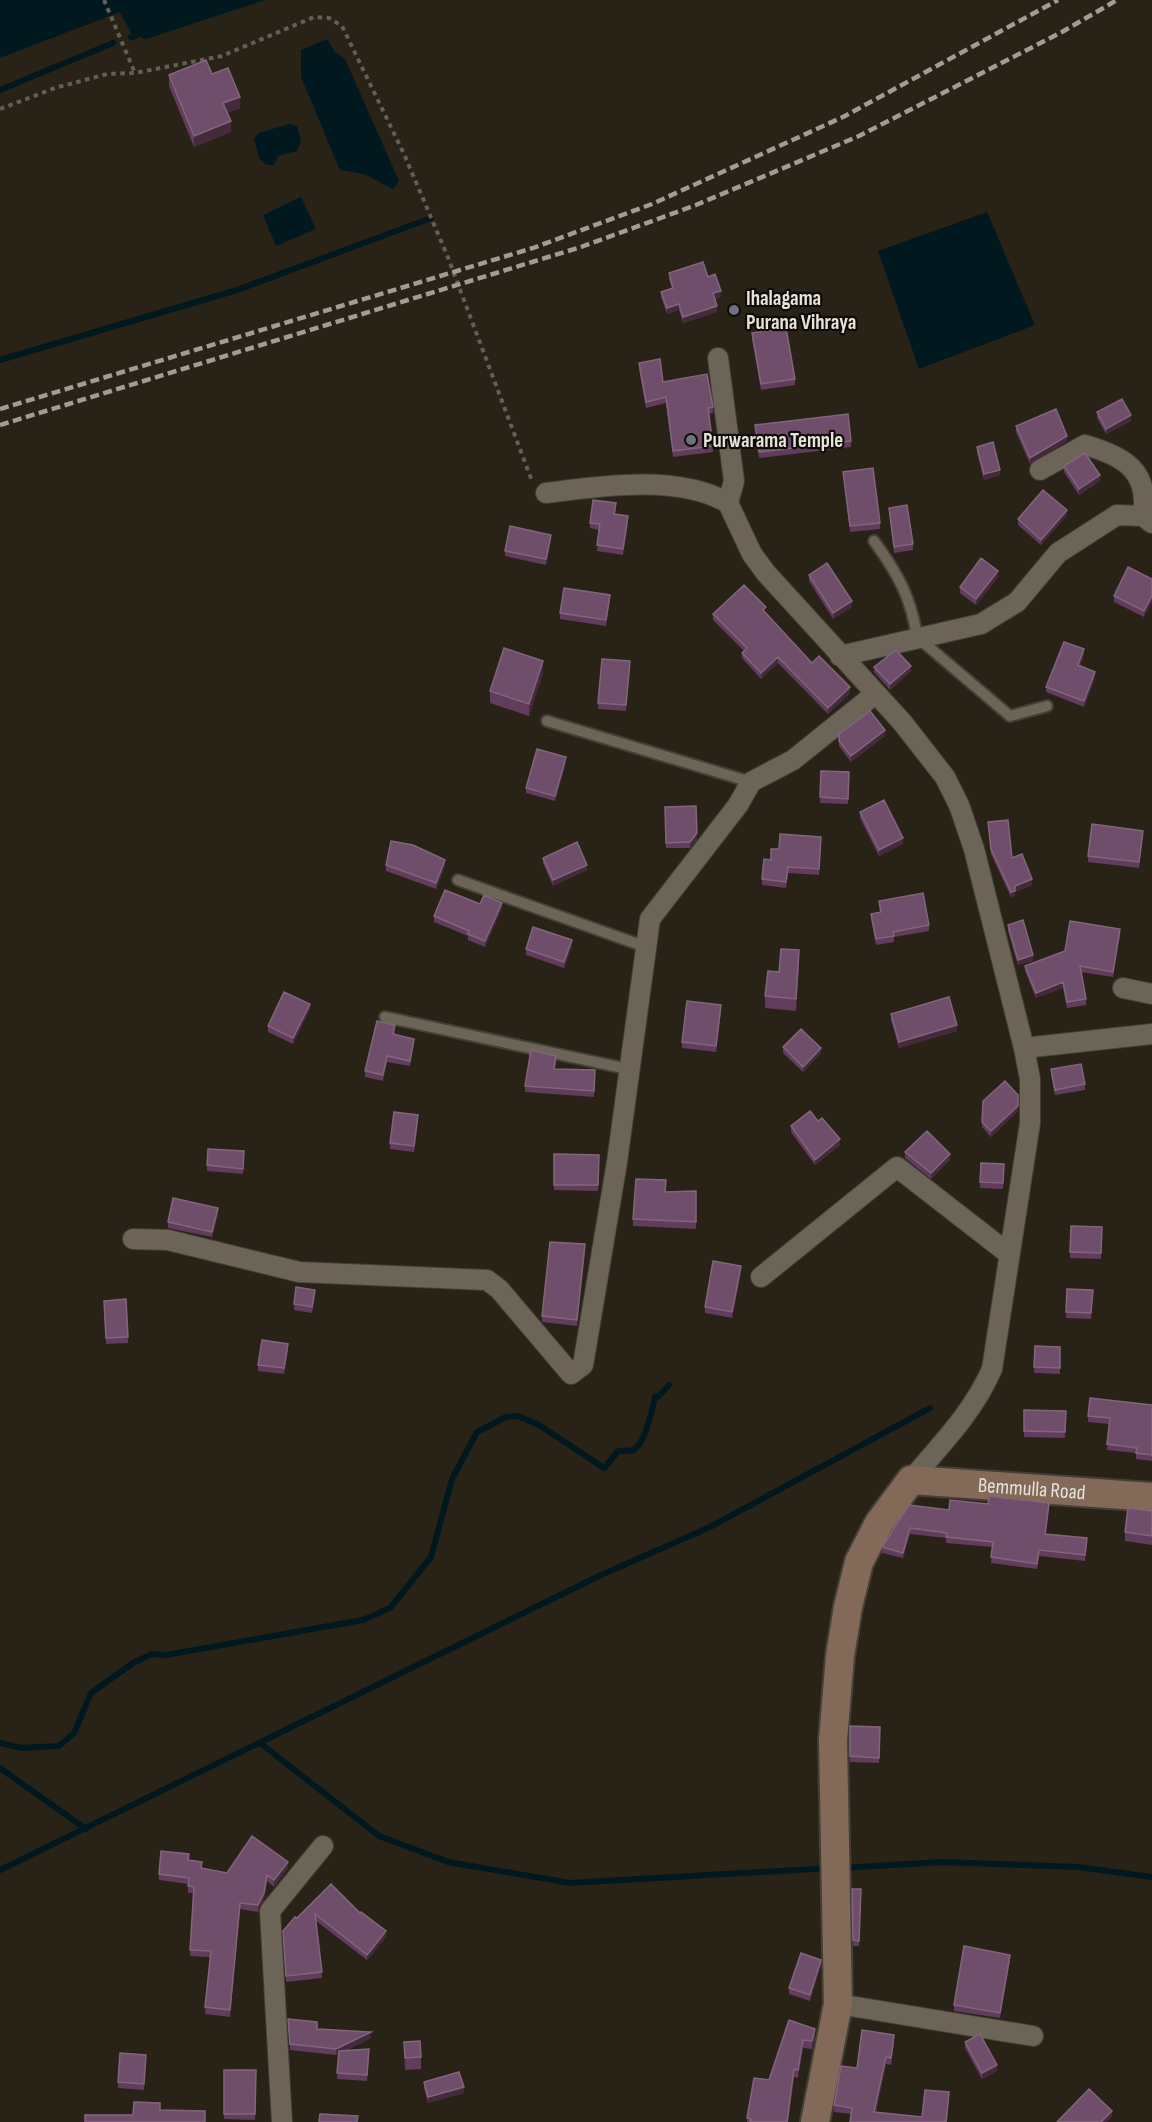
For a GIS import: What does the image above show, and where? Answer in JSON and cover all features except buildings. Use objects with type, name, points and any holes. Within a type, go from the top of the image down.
[{"type":"street","points":[[718,358],[734,481],[728,503],[752,554],[766,573],[930,755],[959,805],[974,849],[1030,1079],[1030,1123],[992,1370],[979,1398],[968,1414],[911,1480],[879,1523],[864,1552],[848,1607],[833,1740],[838,2004],[816,2122]]},
{"type":"street","points":[[840,656],[981,624],[1000,615],[1017,602],[1058,553],[1117,515],[1147,520],[1143,482],[1109,452],[1085,445],[1040,470]]},
{"type":"street","points":[[546,493],[617,485],[640,486],[700,491],[728,503]]},
{"type":"street","points":[[133,1239],[168,1240],[299,1272],[486,1280],[499,1289],[571,1374],[583,1365],[617,1162],[650,920],[738,805],[751,782],[794,760],[875,694]]},
{"type":"street","points":[[1124,988],[1152,994]]},
{"type":"street","points":[[1024,1048],[1152,1034]]},
{"type":"street","points":[[761,1277],[897,1167],[1009,1254]]},
{"type":"street","name":"Bemmulla Road","points":[[911,1480],[1152,1497]]},
{"type":"street","points":[[282,2122],[270,1911],[323,1846]]},
{"type":"street","points":[[838,2004],[1033,2036]]},
{"type":"lane","points":[[874,541],[890,563],[913,607],[917,637],[1010,716],[1047,706]]},
{"type":"lane","points":[[547,721],[751,782]]},
{"type":"lane","points":[[458,880],[646,947]]},
{"type":"lane","points":[[385,1017],[628,1069]]},
{"type":"path","points":[[104,0],[135,73]]},
{"type":"path","points":[[0,109],[55,88],[107,74],[135,73],[222,56],[314,17],[329,18],[342,26],[404,154],[443,245],[531,480],[537,488],[546,493]]},
{"type":"water","points":[[0,0],[265,0],[146,39],[132,34],[120,12],[0,58]]},
{"type":"water","points":[[327,39],[335,52],[345,59],[399,181],[393,189],[364,174],[340,170],[301,77],[301,50]]},
{"type":"water","points":[[289,124],[297,126],[301,141],[297,151],[278,156],[274,165],[266,165],[259,158],[254,139],[259,133]]},
{"type":"water","points":[[301,197],[316,229],[276,246],[263,215]]},
{"type":"water","points":[[987,212],[1035,325],[919,369],[878,251]]},
{"type":"waterway","points":[[131,37],[136,36]]},
{"type":"waterway","points":[[0,90],[113,43]]},
{"type":"waterway","points":[[0,360],[237,290],[431,218]]},
{"type":"waterway","points":[[0,1743],[21,1748],[59,1746],[74,1733],[91,1693],[133,1663],[152,1654],[166,1655],[363,1620],[390,1608],[431,1557],[452,1479],[477,1432],[506,1417],[518,1416],[539,1425],[604,1468],[618,1451],[633,1450],[641,1442],[655,1397],[659,1396],[669,1385]]},
{"type":"waterway","points":[[0,1870],[599,1576],[710,1527],[930,1408]]},
{"type":"waterway","points":[[260,1743],[379,1836],[448,1862],[570,1883],[830,1868]]},
{"type":"waterway","points":[[0,1768],[86,1829]]},
{"type":"waterway","points":[[843,1868],[942,1862],[1078,1867],[1152,1877]]},
{"type":"railway","points":[[0,409],[533,248],[652,204],[843,117],[1058,0]]},
{"type":"railway","points":[[0,425],[581,247],[696,205],[859,136],[1062,32],[1117,0]]},
{"type":"place","name":"Ihalagama Purana Vihraya","points":[[734,310]]},
{"type":"place","name":"Purwarama Temple","points":[[691,440]]}]
